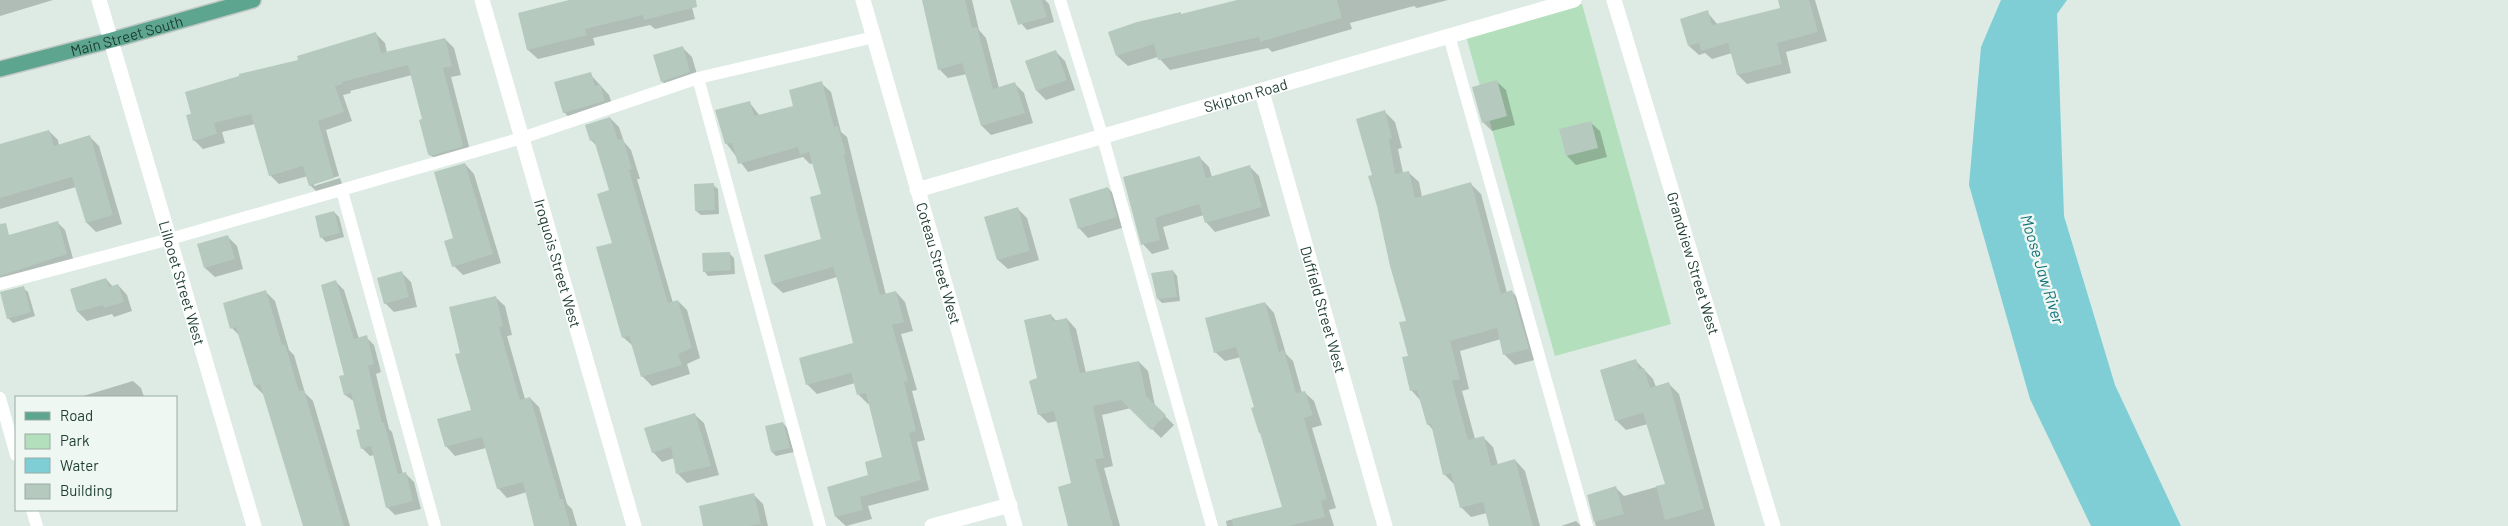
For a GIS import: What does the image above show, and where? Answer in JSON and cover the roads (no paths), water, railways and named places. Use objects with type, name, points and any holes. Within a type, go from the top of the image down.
[{"type":"main road","name":"Main Street South","points":[[0,69],[253,0]]},
{"type":"street","name":"Lillooet Street West","points":[[99,0],[254,526]]},
{"type":"street","name":"Iroquois Street West","points":[[482,0],[634,526]]},
{"type":"street","name":"Coteau Street West","points":[[863,0],[1015,526]]},
{"type":"street","name":"Skipton Road","points":[[917,190],[1262,92],[1574,0]]},
{"type":"street","name":"Grandview Street West","points":[[1614,0],[1773,526]]},
{"type":"street","name":"Duffield Street West","points":[[1262,92],[1386,526]]},
{"type":"street","points":[[932,526],[1010,506]]},
{"type":"lane","points":[[1060,0],[1102,138],[1212,526]]},
{"type":"lane","points":[[1449,36],[1587,526]]},
{"type":"lane","points":[[0,284],[342,191],[522,138],[698,78],[874,37]]},
{"type":"lane","points":[[698,78],[820,526]]},
{"type":"lane","points":[[342,191],[435,526]]},
{"type":"lane","points":[[0,398],[15,451]]},
{"type":"lane","points":[[32,511],[37,526]]},
{"type":"water","name":"Moose Jaw River","points":[[2001,0],[2067,0],[2057,14],[2064,216],[2115,385],[2181,526],[2091,526],[2030,399],[1969,185],[1981,47]]}]
